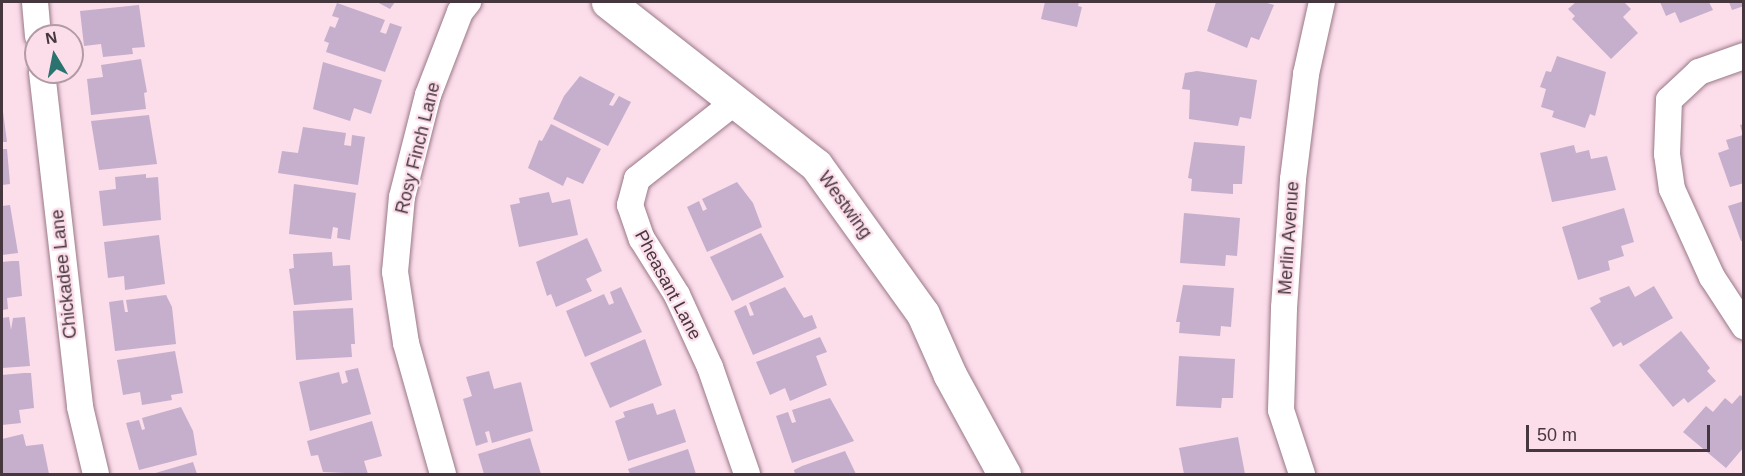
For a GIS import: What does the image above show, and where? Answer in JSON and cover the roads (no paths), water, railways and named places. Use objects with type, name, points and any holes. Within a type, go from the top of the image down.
[{"type":"street","points":[[35,2],[37,24]]},
{"type":"street","name":"Rosy Finch Lane","points":[[443,474],[406,343],[395,272],[402,197],[428,95],[460,12],[468,2]]},
{"type":"street","name":"Westwing","points":[[608,2],[816,165],[923,314],[950,375],[1004,474]]},
{"type":"street","name":"Merlin Avenue","points":[[1302,474],[1281,410],[1284,308],[1300,120],[1322,2]]},
{"type":"street","points":[[1743,56],[1699,72],[1670,100],[1667,154],[1672,189],[1712,277],[1743,326]]},
{"type":"street","name":"Chickadee Lane","points":[[43,84],[80,407],[96,474]]},
{"type":"street","name":"Pheasant Lane","points":[[736,101],[637,179],[630,205],[642,239],[677,295],[710,367],[747,474]]}]
